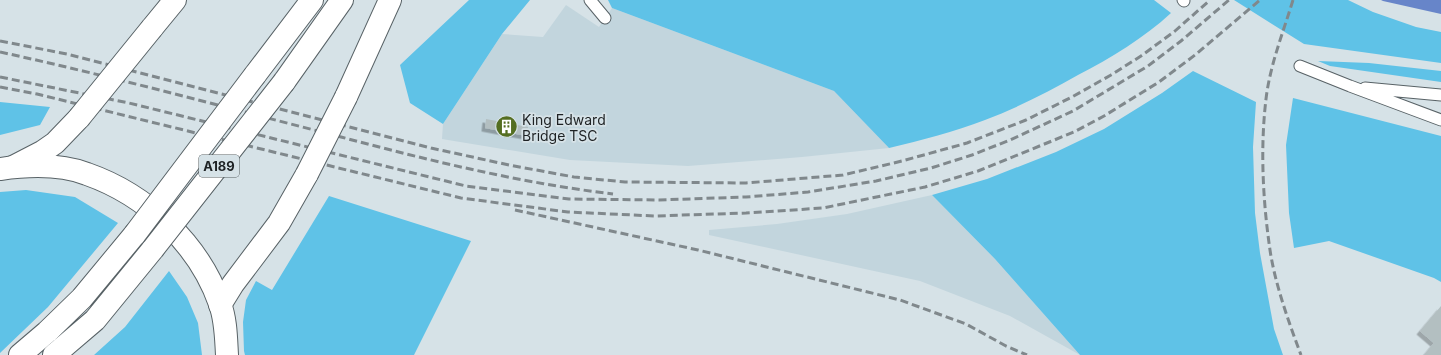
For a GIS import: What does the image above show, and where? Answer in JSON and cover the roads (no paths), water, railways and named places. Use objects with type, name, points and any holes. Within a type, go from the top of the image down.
[{"type":"main road","points":[[6,168],[42,152],[55,143],[79,118],[175,0]]},
{"type":"main road","name":"A189","points":[[20,355],[47,332],[82,298],[135,234],[254,74],[312,0]]},
{"type":"main road","name":"A189","points":[[54,355],[94,320],[153,250],[284,82],[342,0]]},
{"type":"main road","points":[[220,305],[233,284],[279,223],[307,174],[346,97],[390,0]]},
{"type":"main road","points":[[6,168],[48,167],[86,174],[134,197],[162,218],[196,256],[209,277],[220,305],[226,331],[226,355]]},
{"type":"lane","points":[[590,0],[606,18]]},
{"type":"lane","points":[[1300,66],[1441,120]]},
{"type":"lane","points":[[1350,86],[1441,95]]},
{"type":"railway","points":[[0,41],[67,54],[431,148],[509,165],[574,177],[625,182],[746,183],[843,175],[967,143],[1026,120],[1072,97],[1141,56],[1175,31],[1210,0]]},
{"type":"railway","points":[[0,77],[129,103],[466,186],[569,199],[659,200],[746,197],[808,192],[876,181],[931,168],[972,155],[1010,140],[1073,111],[1148,66],[1181,41],[1229,0]]},
{"type":"railway","points":[[0,87],[37,94],[461,198],[568,212],[655,216],[746,213],[823,208],[925,187],[978,171],[1074,132],[1104,116],[1159,82],[1195,55],[1260,0]]},
{"type":"railway","points":[[1293,0],[1274,61],[1268,86],[1264,118],[1263,175],[1272,263],[1283,303],[1301,355]]},
{"type":"railway","points":[[0,52],[129,82],[442,163],[544,184],[613,194]]},
{"type":"railway","points":[[515,210],[698,250],[900,300],[966,324],[1006,346],[1027,355]]},
{"type":"place","name":"King Edward Bridge TSC","points":[[507,127]]}]
